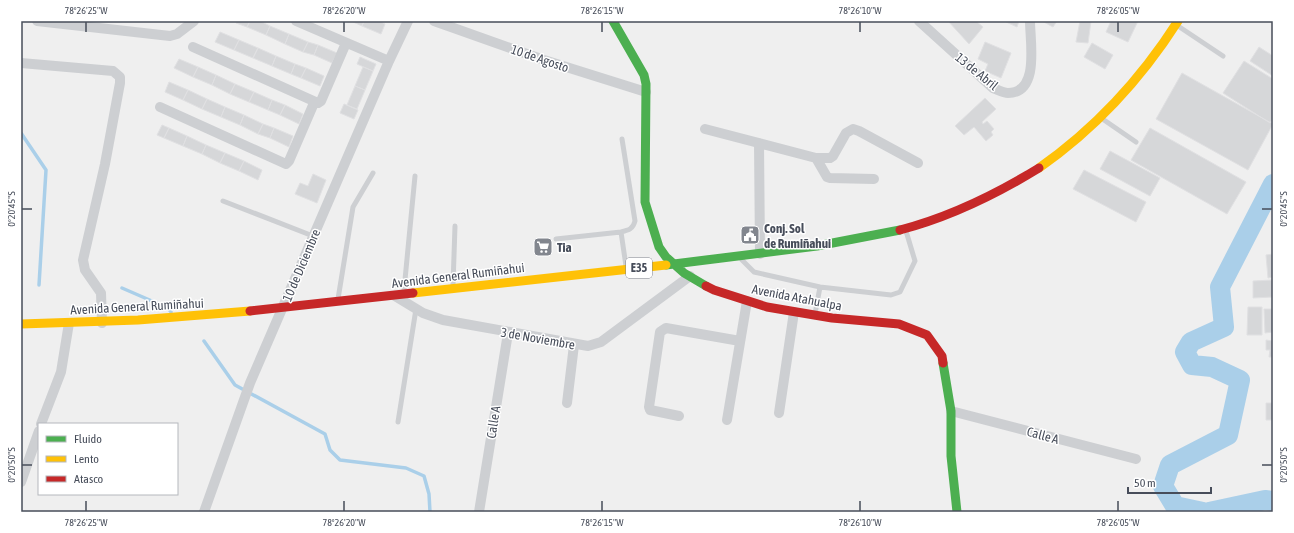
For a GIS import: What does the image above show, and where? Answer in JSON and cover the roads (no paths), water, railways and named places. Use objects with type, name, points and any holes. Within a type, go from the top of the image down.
[{"type":"main road","name":"Avenida Atahualpa","points":[[613,21],[644,75],[646,92],[645,202],[659,247],[684,273],[714,290],[747,301],[794,312],[859,322],[899,324],[928,335],[942,356],[950,411],[950,456],[957,512]]},
{"type":"main road","name":"Avenida General Rumiñahui","points":[[21,324],[102,323],[283,308],[740,257],[849,241],[905,228],[945,216],[984,200],[1020,180],[1083,135],[1136,80],[1177,23]]},
{"type":"street","points":[[37,21],[83,23],[170,36],[177,34],[194,21]]},
{"type":"street","points":[[296,21],[388,61]]},
{"type":"street","name":"10 de Diciembre","points":[[204,512],[250,383],[388,61],[408,21]]},
{"type":"street","name":"10 de Agosto","points":[[434,21],[544,60],[646,92]]},
{"type":"street","name":"13 de Abril","points":[[919,21],[993,88],[1008,93],[1022,89],[1028,83],[1031,73],[1030,21]]},
{"type":"street","points":[[194,47],[314,103],[318,103],[321,101],[346,43]]},
{"type":"street","points":[[21,63],[113,71],[120,77],[105,164],[83,260],[85,270],[101,293],[102,323]]},
{"type":"street","points":[[160,107],[286,164],[289,161],[314,103]]},
{"type":"street","points":[[706,129],[816,158],[830,158],[846,133],[853,129],[859,130],[918,163]]},
{"type":"street","points":[[759,143],[760,254]]},
{"type":"street","points":[[816,158],[827,177],[874,179]]},
{"type":"street","name":"3 de Noviembre","points":[[399,295],[416,309],[443,320],[574,345],[588,346],[600,342],[690,276]]},
{"type":"street","points":[[727,420],[747,301]]},
{"type":"street","points":[[779,413],[794,312]]},
{"type":"street","points":[[41,423],[61,372],[69,323]]},
{"type":"street","points":[[679,416],[654,412],[650,410],[649,407],[660,332],[662,329],[666,328],[740,340]]},
{"type":"street","name":"Calle A","points":[[479,512],[508,333]]},
{"type":"street","points":[[567,402],[574,345]]},
{"type":"street","name":"Calle A","points":[[950,411],[1136,459]]},
{"type":"street","points":[[21,482],[38,434]]},
{"type":"lane","points":[[1177,23],[1223,56]]},
{"type":"lane","points":[[1100,117],[1136,142]]},
{"type":"lane","points":[[556,239],[621,232],[631,229],[634,221],[622,139]]},
{"type":"lane","points":[[337,302],[352,207],[373,173]]},
{"type":"lane","points":[[399,295],[416,176]]},
{"type":"lane","points":[[223,201],[314,236]]},
{"type":"lane","points":[[453,289],[455,226]]},
{"type":"lane","points":[[740,257],[754,272],[820,287],[891,295],[900,292],[915,261],[905,228]]},
{"type":"lane","points":[[621,232],[626,269]]},
{"type":"lane","points":[[815,315],[820,287]]},
{"type":"lane","points":[[398,422],[416,309]]},
{"type":"waterway","points":[[21,133],[46,170],[39,285]]},
{"type":"waterway","points":[[1203,512],[1175,506],[1163,486],[1170,465],[1228,435],[1240,380],[1212,367],[1192,365],[1185,352],[1191,342],[1224,327],[1220,287],[1273,184]]},
{"type":"waterway","points":[[122,288],[168,308],[171,312]]},
{"type":"waterway","points":[[204,341],[235,385],[325,434],[330,450],[340,460],[406,468],[424,476],[429,494],[430,512]]},
{"type":"waterway","points":[[1209,512],[1265,500],[1273,501]]},
{"type":"place","name":"Conj. Sol de Rumiñahui","points":[[750,235]]},
{"type":"place","name":"Tia","points":[[543,247]]}]
